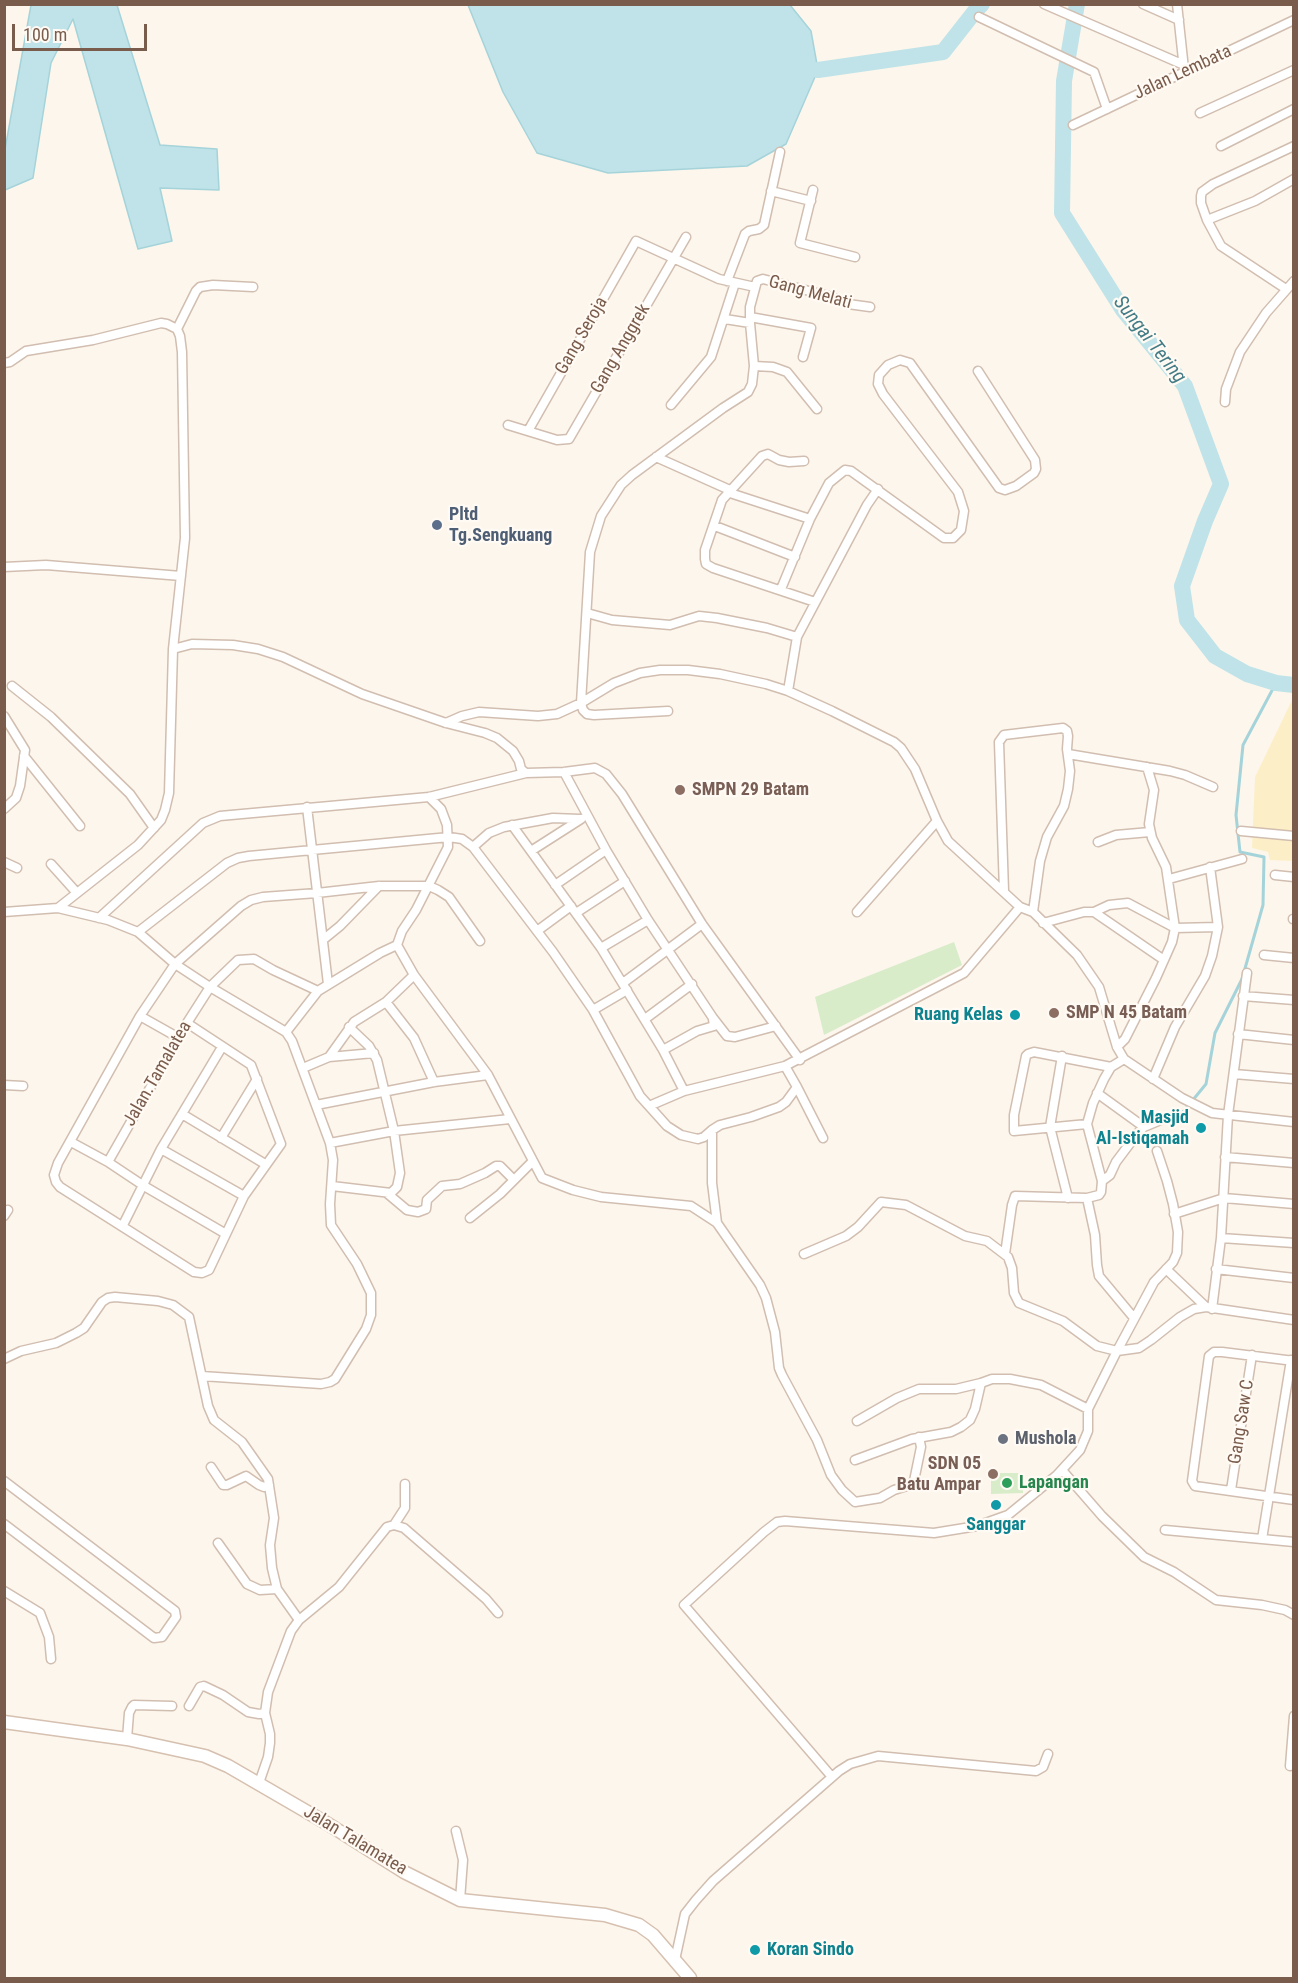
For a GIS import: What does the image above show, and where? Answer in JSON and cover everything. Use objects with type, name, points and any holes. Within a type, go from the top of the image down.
[{"type":"street","points":[[1044,4],[1184,69]]},
{"type":"street","points":[[1143,4],[1179,20]]},
{"type":"street","points":[[1177,4],[1184,69]]},
{"type":"street","points":[[980,17],[1094,72],[1107,109]]},
{"type":"street","name":"Jalan Lembata","points":[[1073,125],[1184,69],[1293,20]]},
{"type":"street","points":[[1200,113],[1293,70]]},
{"type":"street","points":[[1221,146],[1293,109]]},
{"type":"street","points":[[1286,289],[1221,246],[1201,203],[1202,192],[1213,184],[1293,146]]},
{"type":"street","points":[[671,405],[711,357],[725,319],[731,282],[745,234],[764,225],[780,152]]},
{"type":"street","points":[[1207,220],[1255,201],[1293,179]]},
{"type":"street","points":[[813,190],[800,243],[855,257]]},
{"type":"street","points":[[771,191],[811,201]]},
{"type":"street","name":"Gang Anggrek","points":[[528,431],[557,440],[569,439],[686,237]]},
{"type":"street","name":"Gang Seroja","points":[[528,431],[636,241],[674,259]]},
{"type":"street","points":[[668,711],[587,714],[581,703],[591,552],[594,534],[601,516],[621,485],[656,457],[748,392],[752,384],[754,366],[750,320],[755,287],[731,282],[674,259]]},
{"type":"street","name":"Gang Melati","points":[[755,287],[757,281],[763,279],[832,297],[848,304],[870,307]]},
{"type":"street","points":[[1226,402],[1226,389],[1240,352],[1266,313],[1293,281]]},
{"type":"street","points":[[177,329],[200,287],[213,285],[254,287]]},
{"type":"street","points":[[725,319],[811,328],[803,357]]},
{"type":"street","points":[[4,372],[5,363],[26,351],[93,340],[158,324],[167,324],[177,329],[180,336],[184,538],[173,649],[169,794],[165,810],[154,828],[138,844],[58,908]]},
{"type":"street","points":[[781,589],[810,519],[829,483],[845,470],[851,471],[878,489],[944,538],[953,538],[961,530],[964,511],[958,492],[883,394],[878,384],[879,375],[888,365],[904,359],[910,363],[999,488],[1008,490],[1034,473],[1035,460],[978,371]]},
{"type":"street","points":[[754,366],[773,367],[788,372],[817,408]]},
{"type":"street","points":[[508,424],[528,431]]},
{"type":"street","points":[[804,461],[784,461],[765,454],[723,500],[705,550],[706,564],[814,602]]},
{"type":"street","points":[[656,457],[731,492],[810,519]]},
{"type":"street","points":[[788,691],[797,637],[867,505],[878,489]]},
{"type":"street","points":[[715,526],[795,557]]},
{"type":"street","points":[[4,567],[46,565],[181,576]]},
{"type":"street","points":[[586,613],[612,620],[670,625],[699,616],[717,618],[767,628],[797,637]]},
{"type":"street","points":[[173,649],[183,645],[206,643],[258,649],[283,657],[362,694],[497,738],[513,751],[521,769],[526,773]]},
{"type":"street","points":[[446,723],[479,712],[547,716],[557,714],[581,703],[614,682],[640,673],[660,670],[688,670],[720,674],[788,691],[894,742],[901,748],[915,769],[948,841],[1020,907],[1033,912],[1077,955],[1093,976],[1105,1002],[1117,1047],[1124,1059],[1195,1106],[1212,1113],[1293,1122]]},
{"type":"street","points":[[12,686],[51,717],[130,794],[154,828]]},
{"type":"street","points":[[4,716],[23,745],[24,756],[16,798],[4,809]]},
{"type":"street","points":[[1004,891],[999,742],[1004,735],[1063,728],[1067,731],[1070,771],[1068,789],[1064,806],[1047,837],[1040,861],[1033,912]]},
{"type":"street","points":[[1068,754],[1185,775],[1213,787]]},
{"type":"street","points":[[24,756],[80,826]]},
{"type":"street","points":[[1117,1047],[1125,1039],[1164,960],[1175,928],[1166,867],[1150,832],[1154,790],[1147,767]]},
{"type":"street","points":[[99,918],[203,823],[220,816],[429,797],[526,773],[564,772],[592,768],[606,774],[622,794],[702,924],[800,1060]]},
{"type":"street","points":[[564,772],[584,817],[626,881],[648,920],[693,984],[713,1018],[727,1035],[776,1026]]},
{"type":"street","points":[[286,1032],[318,991],[397,945],[402,931],[416,910],[444,857],[449,837],[441,809],[429,797]]},
{"type":"street","points":[[307,807],[328,984]]},
{"type":"street","points":[[473,847],[489,833],[512,825],[553,818],[584,817]]},
{"type":"street","points":[[531,852],[584,817]]},
{"type":"street","points":[[857,912],[937,821]]},
{"type":"street","points":[[512,825],[601,948],[645,1019],[684,1090]]},
{"type":"street","points":[[1241,831],[1293,836]]},
{"type":"street","points":[[1098,842],[1116,835],[1150,832]]},
{"type":"street","points":[[138,932],[227,863],[249,856],[449,837],[462,839],[473,847],[537,931],[593,1010],[640,1096],[667,1126],[681,1135],[698,1139],[705,1137],[720,1125],[779,1107],[786,1102],[797,1087]]},
{"type":"street","points":[[555,885],[606,850]]},
{"type":"street","points":[[1169,879],[1242,858]]},
{"type":"street","points":[[4,862],[17,868]]},
{"type":"street","points":[[51,864],[77,893]]},
{"type":"street","points":[[1153,1079],[1175,1027],[1205,976],[1212,956],[1218,927],[1210,867]]},
{"type":"street","points":[[1275,875],[1293,877]]},
{"type":"street","points":[[537,931],[626,881]]},
{"type":"street","points":[[324,939],[379,886]]},
{"type":"street","points":[[187,1023],[246,1060],[254,1070],[281,1144],[244,1196],[209,1270],[198,1273],[60,1187],[54,1175],[58,1162],[140,1016],[175,964],[241,906],[251,900],[379,886],[429,886],[449,897],[480,941]]},
{"type":"street","points":[[1043,923],[1084,912],[1094,912],[1109,905],[1128,903],[1175,928],[1218,927]]},
{"type":"street","points":[[649,1106],[684,1090],[785,1066],[800,1060],[964,973],[1020,907]]},
{"type":"street","points":[[4,912],[58,908],[99,918],[138,932],[175,964],[286,1032],[292,1041],[330,1143],[333,1160],[331,1225],[357,1264],[371,1293],[371,1315],[366,1329],[335,1379],[321,1384],[202,1376]]},
{"type":"street","points":[[1094,912],[1164,960]]},
{"type":"street","points":[[601,948],[648,920]]},
{"type":"street","points":[[593,1010],[702,924]]},
{"type":"street","points":[[397,945],[414,975],[488,1075],[542,1178],[573,1190],[601,1197],[635,1202],[681,1204],[701,1211],[717,1223],[760,1285],[775,1332],[779,1368],[817,1440],[831,1475],[842,1490],[855,1502],[880,1498],[910,1485],[914,1481],[921,1447],[919,1437]]},
{"type":"street","points":[[1264,955],[1293,958]]},
{"type":"street","name":"Jalan.Tamalatea","points":[[108,1162],[210,987],[238,960],[249,959],[318,991]]},
{"type":"street","points":[[1209,1308],[1221,1238],[1228,1116],[1247,973]]},
{"type":"street","points":[[329,1057],[349,1027],[362,1016],[386,1002],[414,975]]},
{"type":"street","points":[[645,1019],[693,984]]},
{"type":"street","points":[[1243,996],[1293,1000]]},
{"type":"street","points":[[386,1002],[414,1038],[434,1082]]},
{"type":"street","points":[[140,1016],[179,1038]]},
{"type":"street","points":[[663,1050],[697,1031],[714,1026],[713,1018]]},
{"type":"street","points":[[349,1027],[374,1053],[394,1131],[400,1173],[396,1190],[388,1194]]},
{"type":"street","points":[[1238,1034],[1293,1040]]},
{"type":"street","points":[[123,1225],[161,1149],[222,1047]]},
{"type":"street","points":[[1087,1124],[1014,1131],[1014,1114],[1028,1054],[1034,1052],[1062,1056],[1111,1067]]},
{"type":"street","points":[[303,1068],[329,1057],[374,1053]]},
{"type":"street","points":[[1062,1056],[1050,1127],[1068,1198]]},
{"type":"street","points":[[1005,1254],[1011,1205],[1015,1196],[1087,1198],[1099,1195],[1103,1189],[1087,1124],[1097,1093],[1111,1067],[1124,1059]]},
{"type":"street","points":[[785,1066],[823,1138]]},
{"type":"street","points":[[1234,1074],[1293,1079]]},
{"type":"street","points":[[316,1105],[434,1082],[488,1075]]},
{"type":"street","points":[[221,1138],[257,1079]]},
{"type":"street","points":[[4,1085],[22,1086]]},
{"type":"street","points":[[1097,1093],[1144,1127]]},
{"type":"street","points":[[182,1114],[266,1164]]},
{"type":"street","points":[[330,1143],[394,1131],[510,1119]]},
{"type":"street","points":[[1102,1181],[1110,1174],[1116,1162],[1144,1127],[1163,1119]]},
{"type":"street","points":[[712,1130],[712,1183],[717,1223]]},
{"type":"street","points":[[70,1142],[108,1162],[226,1234]]},
{"type":"street","points":[[161,1149],[244,1196]]},
{"type":"street","points":[[832,1777],[684,1605],[777,1522],[934,1533],[965,1528],[1008,1515],[1062,1470],[1080,1450],[1088,1431],[1088,1409],[1134,1318],[1154,1282],[1173,1262],[1177,1252],[1178,1232],[1167,1181],[1157,1151]]},
{"type":"street","points":[[1225,1157],[1293,1163]]},
{"type":"street","points":[[470,1218],[532,1162]]},
{"type":"street","points":[[332,1186],[388,1194],[408,1210],[423,1211],[427,1207],[427,1200],[441,1186],[460,1184],[496,1166],[500,1166],[514,1180]]},
{"type":"street","points":[[1087,1198],[1095,1235],[1099,1276],[1134,1318]]},
{"type":"street","points":[[1174,1214],[1224,1198],[1293,1204]]},
{"type":"street","points":[[804,1254],[846,1236],[858,1227],[881,1202],[885,1202],[906,1205],[965,1236],[987,1241],[1005,1254],[1011,1263],[1014,1293],[1019,1303],[1063,1321],[1098,1346],[1117,1351],[1139,1348],[1194,1309],[1209,1308],[1293,1320]]},
{"type":"street","points":[[1221,1238],[1293,1244]]},
{"type":"street","points":[[1166,1269],[1209,1308]]},
{"type":"street","points":[[1216,1269],[1293,1278]]},
{"type":"street","points":[[4,1359],[21,1351],[56,1343],[76,1333],[84,1328],[102,1302],[108,1298],[147,1300],[173,1305],[189,1317],[208,1406],[214,1420],[242,1442],[268,1479],[274,1518],[270,1545],[272,1568],[277,1589],[300,1620]]},
{"type":"street","points":[[1262,1539],[1269,1496],[1292,1360],[1216,1352],[1209,1356],[1192,1483],[1195,1486],[1231,1490],[1269,1496],[1293,1500]]},
{"type":"street","name":"Gang Saw C","points":[[1231,1490],[1252,1355]]},
{"type":"street","points":[[857,1421],[897,1398],[919,1389],[956,1389],[992,1378],[1032,1383],[1088,1409]]},
{"type":"street","points":[[855,1460],[919,1437],[951,1432],[961,1428],[975,1409],[981,1383]]},
{"type":"street","points":[[211,1467],[223,1485],[246,1476],[264,1487],[269,1485]]},
{"type":"street","points":[[1062,1470],[1102,1516],[1144,1557],[1174,1572],[1215,1600],[1262,1605],[1285,1610],[1293,1615]]},
{"type":"street","points":[[4,1481],[175,1611],[176,1617],[162,1637],[154,1638],[4,1524]]},
{"type":"street","points":[[394,1525],[405,1508],[405,1484]]},
{"type":"street","points":[[259,1784],[270,1743],[265,1713],[268,1692],[291,1631],[300,1620],[339,1587],[387,1527],[394,1525],[404,1528],[486,1599],[498,1613]]},
{"type":"street","points":[[1165,1530],[1293,1542]]},
{"type":"street","points":[[218,1543],[247,1584],[260,1590],[277,1589]]},
{"type":"street","points":[[4,1591],[39,1613],[49,1637],[51,1659]]},
{"type":"street","points":[[189,1706],[200,1687],[204,1686],[223,1695],[248,1712],[265,1713]]},
{"type":"street","points":[[127,1738],[129,1713],[134,1705],[172,1706]]},
{"type":"street","points":[[1290,1766],[1293,1716]]},
{"type":"street","name":"Jalan Talamatea","points":[[4,1722],[127,1738],[194,1753],[228,1766],[404,1872],[460,1900],[605,1915],[639,1925],[653,1935],[690,1978]]},
{"type":"street","points":[[675,1960],[685,1914],[696,1900],[713,1881],[832,1777],[850,1764],[878,1756],[1036,1771],[1040,1770],[1046,1762],[1048,1754]]},
{"type":"street","points":[[456,1831],[463,1860],[460,1900]]},
{"type":"green space","points":[[954,942],[962,965],[824,1035],[815,997]]},
{"type":"green space","name":"Lapangan","points":[[991,1473],[1023,1473],[1023,1493],[991,1494]]},
{"type":"sand","points":[[1293,698],[1293,861],[1270,860],[1268,852],[1252,848],[1255,777]]},
{"type":"water","points":[[31,5],[117,5],[160,145],[217,149],[219,190],[160,188],[172,241],[138,249],[73,19],[51,63],[33,178],[5,190],[5,149]]},
{"type":"water","points":[[468,5],[790,5],[811,31],[818,70],[786,144],[747,166],[608,173],[537,153],[503,92]]},
{"type":"waterway","name":"Sungai Tering","points":[[818,70],[943,52],[982,4]]},
{"type":"waterway","name":"Sungai Tering","points":[[1077,4],[1064,81],[1062,213],[1123,310],[1185,386],[1221,484],[1182,586],[1187,620],[1215,656],[1247,674],[1276,683],[1294,685]]},
{"type":"waterway","points":[[1174,1123],[1206,1084],[1215,1033],[1242,979],[1263,905],[1264,857],[1240,852],[1236,815],[1243,745],[1276,683]]},
{"type":"place","name":"Pltd Tg.Sengkuang","points":[[437,525]]},
{"type":"place","name":"SMPN 29 Batam","points":[[680,790]]},
{"type":"place","name":"SMP N 45 Batam","points":[[1054,1013]]},
{"type":"place","name":"Ruang Kelas","points":[[1015,1015]]},
{"type":"place","name":"Masjid Al-Istiqamah","points":[[1201,1128]]},
{"type":"place","name":"Mushola","points":[[1003,1439]]},
{"type":"place","name":"SDN 05 Batu Ampar","points":[[993,1474]]},
{"type":"place","name":"Lapangan","points":[[1007,1483]]},
{"type":"place","name":"Sanggar","points":[[996,1505]]},
{"type":"place","name":"Koran Sindo","points":[[755,1950]]}]
